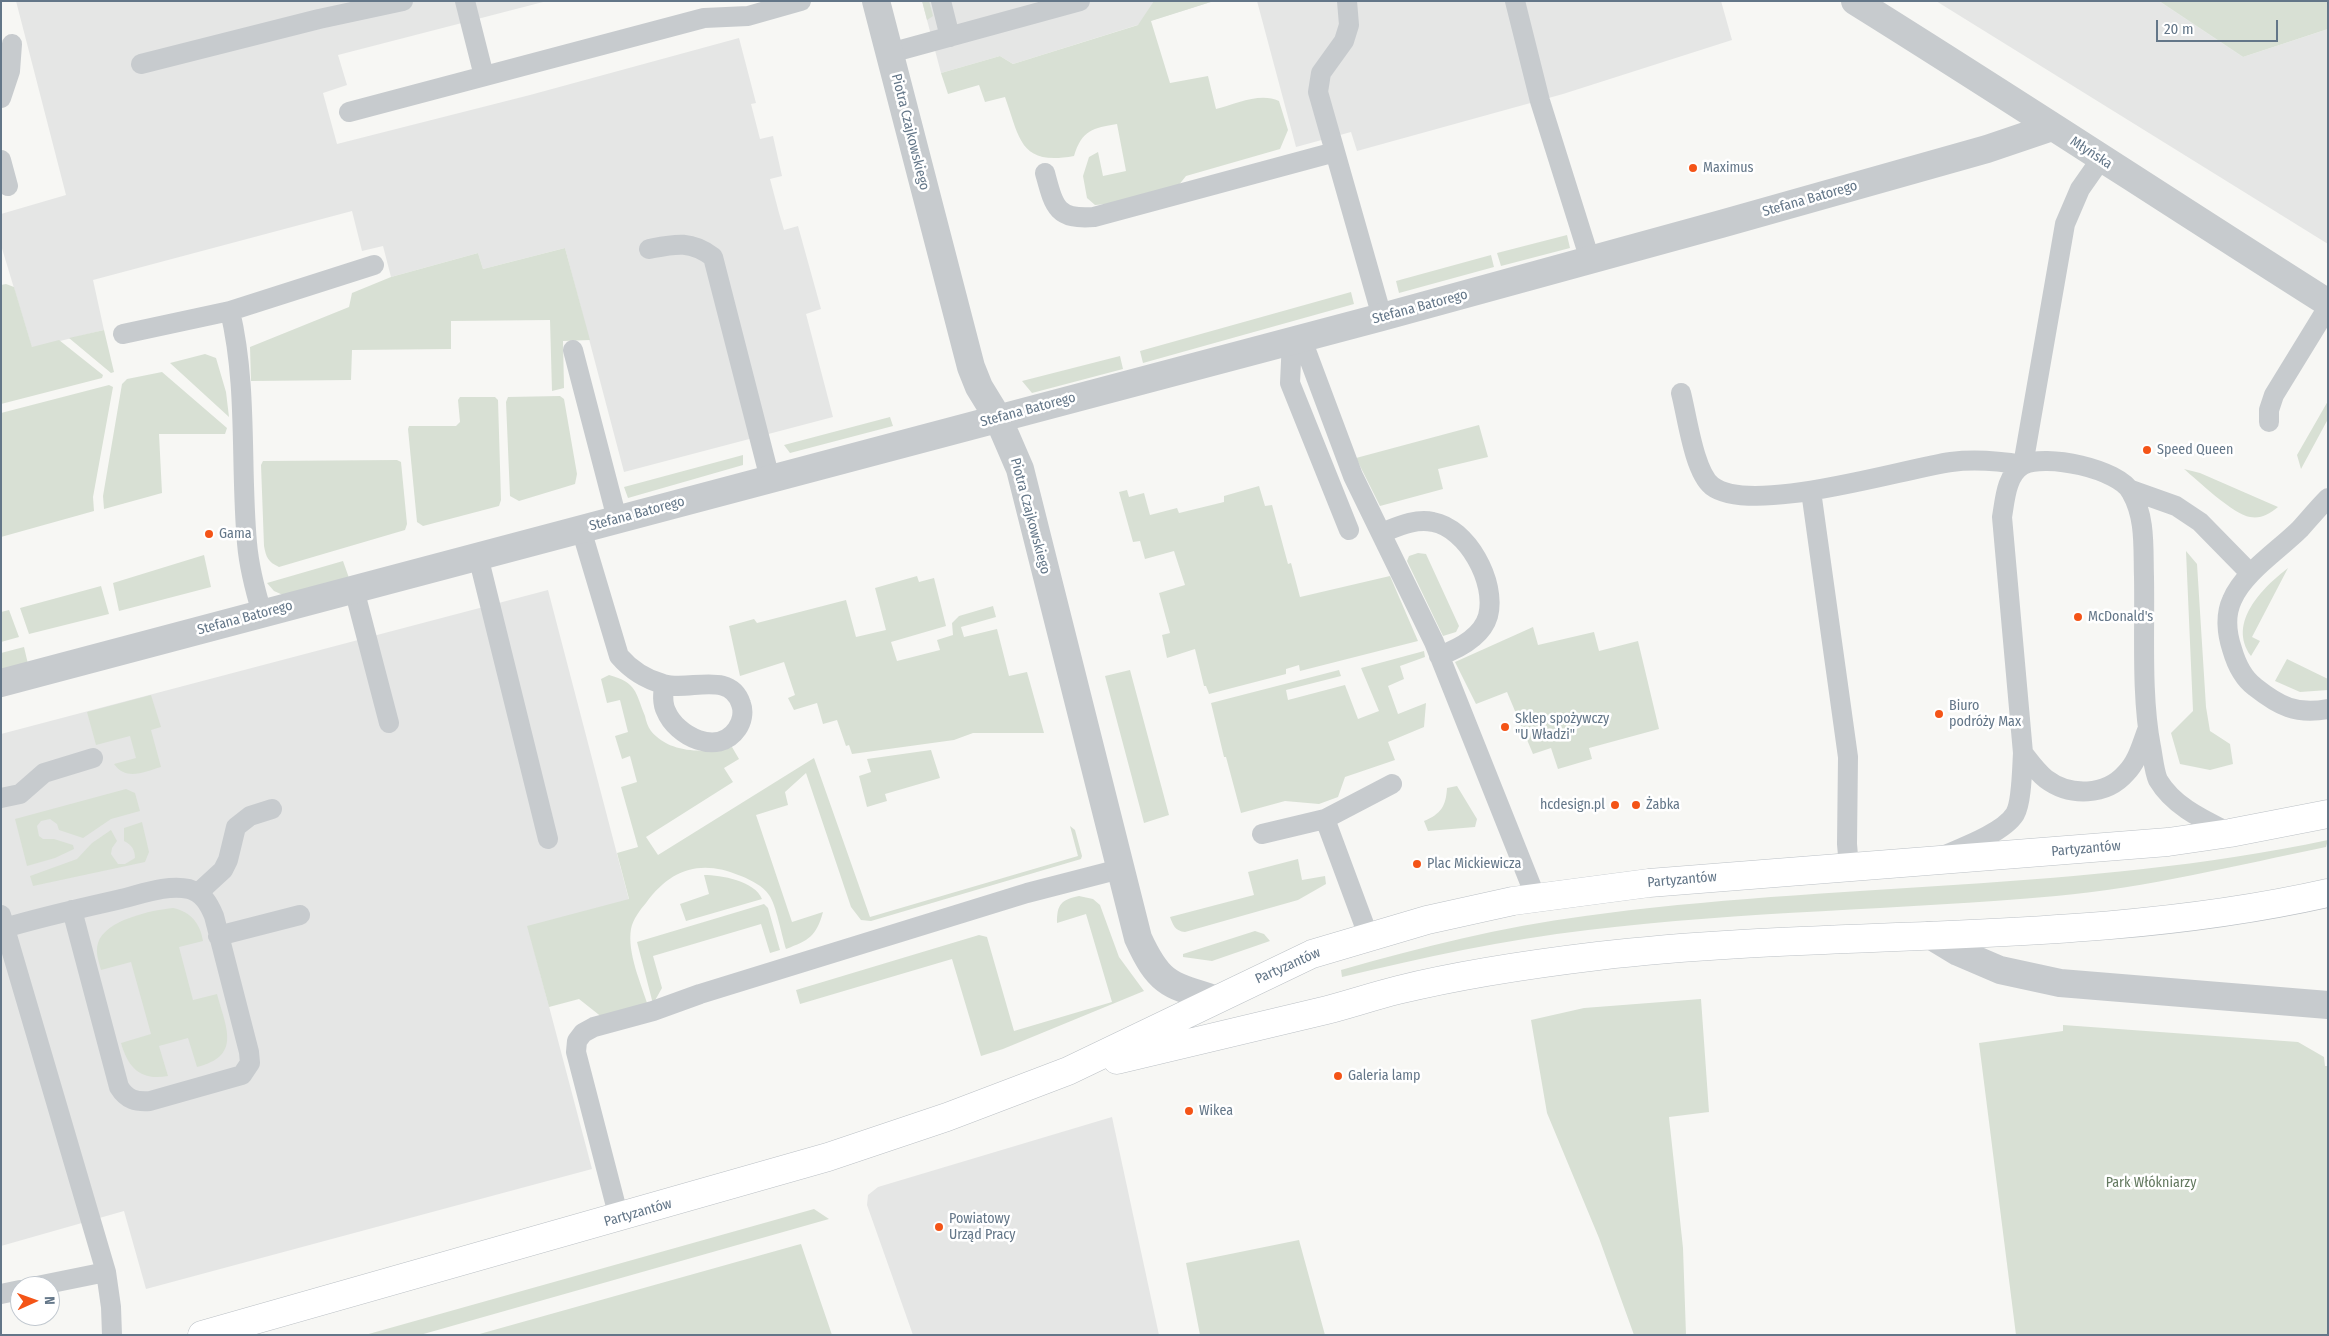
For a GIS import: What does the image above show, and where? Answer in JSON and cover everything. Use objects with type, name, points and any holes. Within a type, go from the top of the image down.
[{"type":"main road","name":"Partyzantów","points":[[202,1335],[619,1218],[828,1157],[946,1117],[1068,1071],[1312,954],[1368,935],[1446,915],[1536,898],[1650,883],[2168,842],[2230,833],[2328,814]]},
{"type":"main road","name":"Partyzantów","points":[[1068,1071],[1328,1010],[1400,990],[1502,970],[1598,956],[1707,946],[2113,925],[2216,914],[2328,893]]},
{"type":"street","name":"Piotra Czajkowskiego","points":[[876,1],[971,367],[979,387],[998,418],[1020,469],[1138,938],[1156,972],[1173,986],[1215,999]]},
{"type":"street","name":"Młyńska","points":[[1855,1],[1984,81],[2101,159],[2328,303]]},
{"type":"street","name":"Stefana Batorego","points":[[1,683],[1382,317],[1986,149],[2052,127]]},
{"type":"street","points":[[1930,935],[1958,952],[2000,970],[2060,984],[2328,1005]]},
{"type":"lane","points":[[142,64],[319,19],[402,1]]},
{"type":"lane","points":[[465,1],[484,76]]},
{"type":"lane","points":[[349,112],[704,18],[748,16],[801,1]]},
{"type":"lane","points":[[941,1],[950,37]]},
{"type":"lane","points":[[890,53],[1080,1]]},
{"type":"lane","points":[[1347,1],[1349,25],[1344,42],[1321,73],[1318,92],[1382,317]]},
{"type":"lane","points":[[1515,1],[1540,101],[1590,260]]},
{"type":"lane","points":[[1,98],[10,71],[12,44]]},
{"type":"lane","points":[[1045,173],[1050,193],[1059,211],[1068,217],[1087,218],[1335,152]]},
{"type":"lane","points":[[1932,860],[1994,832],[2014,814],[2021,785],[2023,753],[2002,516],[2006,492],[2012,477],[2023,465],[2065,224],[2080,189],[2101,159]]},
{"type":"lane","points":[[1,160],[8,186]]},
{"type":"lane","points":[[649,249],[673,244],[698,246],[713,257],[770,478]]},
{"type":"lane","points":[[123,334],[230,311],[374,265]]},
{"type":"lane","points":[[2269,422],[2269,410],[2274,395],[2328,307]]},
{"type":"lane","points":[[230,311],[238,342],[242,380],[247,543],[252,579],[262,613]]},
{"type":"lane","points":[[1297,338],[1290,383],[1349,530]]},
{"type":"lane","points":[[1297,338],[1353,476],[1440,656],[1536,898]]},
{"type":"lane","points":[[573,350],[617,519]]},
{"type":"lane","points":[[1681,393],[1702,474],[1712,486],[1726,492],[1771,496],[1811,491],[1949,462],[1985,460],[2023,465],[2049,461],[2079,465],[2105,472],[2130,490],[2176,506],[2192,517],[2250,574]]},
{"type":"lane","points":[[2130,490],[2143,526],[2148,728],[2158,779],[2173,798],[2195,815],[2230,833]]},
{"type":"lane","points":[[1811,491],[1848,757],[1847,844],[1849,867]]},
{"type":"lane","points":[[2328,498],[2300,529],[2250,574],[2232,600],[2228,616],[2228,637],[2234,655],[2247,681],[2268,698],[2291,710],[2315,712],[2328,710]]},
{"type":"lane","points":[[1381,532],[1416,521],[1432,522],[1450,527],[1465,539],[1480,566],[1489,596],[1488,616],[1481,628],[1470,640],[1458,649],[1440,656]]},
{"type":"lane","points":[[581,529],[619,656],[641,676],[664,685]]},
{"type":"lane","points":[[478,556],[548,839]]},
{"type":"lane","points":[[354,589],[389,723]]},
{"type":"lane","points":[[2023,753],[2046,779],[2062,787],[2080,791],[2096,791],[2112,786],[2126,773],[2134,762],[2148,728]]},
{"type":"lane","points":[[1,798],[20,794],[44,773],[93,758]]},
{"type":"lane","points":[[1262,834],[1325,818],[1392,784]]},
{"type":"lane","points":[[198,893],[223,870],[228,860],[236,827],[250,816],[272,810]]},
{"type":"lane","points":[[1325,818],[1368,935]]},
{"type":"lane","points":[[619,1218],[576,1052],[577,1041],[583,1033],[594,1027],[653,1012],[700,994],[1027,893],[1120,869]]},
{"type":"lane","points":[[72,910],[119,1087],[124,1096],[139,1102],[150,1101],[242,1075],[250,1063],[249,1052],[210,907],[198,893],[189,889],[168,888],[2,924],[106,1272],[112,1335]]},
{"type":"lane","points":[[218,936],[300,915]]},
{"type":"lane","points":[[60,1281],[106,1272]]},
{"type":"shaded area","points":[[16,1],[547,1],[338,55],[347,85],[323,93],[337,144],[530,95],[739,38],[756,103],[751,104],[760,139],[773,136],[782,176],[770,179],[784,230],[798,226],[821,309],[806,314],[833,417],[624,472],[565,248],[483,269],[478,253],[391,277],[383,246],[362,251],[352,211],[93,280],[104,330],[32,348],[1,245],[1,214],[66,195]]},
{"type":"shaded area","points":[[922,1],[1214,1],[1013,64],[1000,56],[941,73]]},
{"type":"shaded area","points":[[1257,1],[1721,1],[1732,40],[1563,94],[1357,151],[1351,132],[1296,147]]},
{"type":"shaded area","points":[[1936,1],[2159,1],[2243,57],[2328,29],[2328,244]]},
{"type":"shaded area","points":[[548,590],[629,900],[528,927],[592,1169],[146,1289],[124,1211],[1,1246],[1,734]]},
{"type":"shaded area","name":"Powiatowy Urząd Pracy","points":[[1112,1117],[1159,1335],[913,1335],[867,1205],[868,1195],[878,1187]]},
{"type":"green space","points":[[922,1],[929,1],[933,16],[927,20]]},
{"type":"green space","points":[[1154,1],[1214,1],[1151,21],[1170,83],[1208,76],[1216,109],[1256,98],[1279,101],[1288,130],[1280,149],[1186,176],[1178,186],[1107,204],[1095,205],[1087,198],[1083,176],[1089,157],[1098,152],[1103,176],[1126,171],[1117,124],[1101,127],[1090,132],[1077,147],[1074,156],[1043,157],[1032,153],[1019,137],[1005,97],[985,102],[979,85],[948,94],[941,73],[1000,56],[1013,64],[1138,25]]},
{"type":"green space","points":[[2159,1],[2328,1],[2328,29],[2243,57]]},
{"type":"green space","points":[[1567,235],[1570,248],[1501,266],[1497,253]]},
{"type":"green space","points":[[565,248],[590,340],[563,341],[564,388],[552,391],[550,320],[451,321],[451,349],[352,350],[351,380],[251,381],[250,347],[349,307],[352,293],[391,277],[478,253],[483,269]]},
{"type":"green space","points":[[1491,255],[1494,267],[1399,293],[1396,281]]},
{"type":"green space","points":[[6,284],[14,287],[32,347],[59,340],[103,375],[102,378],[1,404],[1,285]]},
{"type":"green space","points":[[1351,292],[1354,304],[1143,363],[1140,351]]},
{"type":"green space","points":[[104,330],[114,372],[111,373],[69,338]]},
{"type":"green space","points":[[205,354],[216,358],[226,392],[229,417],[170,363]]},
{"type":"green space","points":[[1120,356],[1123,369],[1032,393],[1022,381]]},
{"type":"green space","points":[[162,372],[227,428],[225,434],[159,434],[162,493],[104,509],[103,496],[122,384],[127,379]]},
{"type":"green space","points":[[109,385],[113,387],[93,497],[94,511],[1,537],[1,413]]},
{"type":"green space","points":[[560,396],[564,399],[577,474],[575,484],[519,501],[510,496],[506,402],[508,397]]},
{"type":"green space","points":[[460,397],[495,397],[498,400],[501,500],[499,506],[423,526],[417,522],[408,429],[409,426],[456,426],[460,422],[458,400]]},
{"type":"green space","points":[[2328,401],[2328,419],[2301,469],[2297,455]]},
{"type":"green space","points":[[890,417],[893,426],[790,453],[784,445]]},
{"type":"green space","points":[[1479,425],[1488,457],[1438,469],[1443,489],[1380,506],[1356,458]]},
{"type":"green space","points":[[743,455],[743,465],[628,498],[624,487]]},
{"type":"green space","points":[[397,460],[401,462],[407,524],[405,530],[279,567],[268,559],[264,546],[261,465],[263,461]]},
{"type":"green space","points":[[2184,469],[2200,473],[2278,507],[2261,517],[2243,515],[2216,496]]},
{"type":"green space","points":[[1259,486],[1265,506],[1272,505],[1288,564],[1291,563],[1300,597],[1390,576],[1418,641],[1300,671],[1299,665],[1286,669],[1286,674],[1209,694],[1206,686],[1204,686],[1195,649],[1167,658],[1162,635],[1170,633],[1159,593],[1185,585],[1174,551],[1145,559],[1140,541],[1133,542],[1119,492],[1127,490],[1129,497],[1144,493],[1150,515],[1177,508],[1179,513],[1224,502],[1224,496]]},
{"type":"green space","points":[[2186,551],[2197,564],[2206,707],[2210,731],[2230,744],[2233,764],[2210,770],[2180,764],[2171,733],[2193,711]]},
{"type":"green space","points":[[1418,553],[1426,554],[1459,626],[1456,632],[1443,636],[1407,561],[1409,556]]},
{"type":"green space","points":[[204,555],[211,587],[119,611],[113,583]]},
{"type":"green space","points":[[343,561],[349,578],[283,595],[274,591],[267,583]]},
{"type":"green space","points":[[2288,568],[2252,637],[2260,641],[2251,656],[2245,644],[2243,631],[2245,619],[2259,596]]},
{"type":"green space","points":[[917,576],[919,582],[934,578],[946,626],[891,642],[897,661],[940,650],[937,640],[953,635],[952,623],[959,616],[993,606],[996,617],[961,627],[964,637],[997,629],[1009,676],[1027,672],[1044,733],[973,733],[954,740],[852,754],[849,745],[846,746],[837,720],[823,724],[817,703],[794,710],[788,698],[795,695],[784,662],[740,676],[729,626],[754,619],[757,623],[846,600],[856,637],[886,630],[875,588]]},
{"type":"green space","points":[[101,586],[109,614],[29,634],[20,608]]},
{"type":"green space","points":[[9,610],[19,637],[1,642],[1,612]]},
{"type":"green space","points":[[1533,627],[1538,645],[1594,632],[1599,651],[1638,641],[1659,729],[1589,748],[1592,759],[1558,769],[1551,748],[1533,754],[1507,692],[1476,704],[1455,662]]},
{"type":"green space","points":[[24,647],[28,664],[1,671],[1,653]]},
{"type":"green space","points":[[1424,651],[1425,657],[1400,666],[1404,679],[1388,686],[1398,714],[1426,703],[1424,727],[1388,742],[1395,760],[1345,777],[1338,797],[1319,804],[1285,801],[1241,813],[1226,757],[1224,757],[1211,703],[1339,670],[1341,676],[1286,690],[1288,700],[1345,685],[1358,719],[1379,711],[1361,668]]},
{"type":"green space","points":[[2287,659],[2328,679],[2328,690],[2300,692],[2275,681]]},
{"type":"green space","points":[[1130,670],[1169,815],[1144,823],[1105,676]]},
{"type":"green space","points":[[609,675],[625,681],[634,689],[649,728],[659,739],[678,748],[689,750],[700,751],[732,747],[739,759],[724,768],[733,782],[646,837],[658,855],[814,758],[870,917],[1078,856],[1070,826],[1075,830],[1082,856],[1081,859],[871,921],[861,920],[851,907],[806,773],[785,792],[788,805],[756,815],[792,922],[823,912],[818,927],[806,940],[786,949],[772,899],[764,889],[749,879],[713,868],[688,870],[666,882],[656,891],[639,912],[632,925],[631,948],[638,978],[648,1006],[603,1018],[579,999],[549,1007],[527,926],[629,899],[617,853],[638,847],[621,787],[637,782],[630,756],[622,759],[615,736],[628,732],[620,700],[607,703],[601,679]]},
{"type":"green space","points":[[151,695],[161,727],[151,730],[161,767],[142,773],[130,774],[119,769],[114,764],[136,758],[130,736],[96,745],[87,712]]},
{"type":"green space","points":[[931,750],[940,778],[885,794],[887,801],[867,807],[859,776],[871,772],[867,759]]},
{"type":"green space","points":[[1457,786],[1477,819],[1475,827],[1428,831],[1424,821],[1435,815],[1444,805],[1447,788]]},
{"type":"green space","points":[[126,789],[135,793],[140,811],[111,819],[83,838],[59,830],[57,824],[50,819],[41,821],[37,826],[39,836],[43,839],[54,839],[73,845],[74,849],[55,858],[27,866],[15,819]]},
{"type":"green space","points":[[142,822],[149,852],[145,862],[33,886],[30,876],[77,859],[92,843],[111,830],[117,841],[112,848],[111,854],[118,864],[125,864],[135,858],[132,848],[124,841],[124,828]]},
{"type":"green space","points":[[2328,840],[2326,847],[2124,888],[1997,901],[1705,919],[1588,930],[1495,944],[1342,977],[1341,970],[1401,953],[1462,939],[1523,926],[1585,916],[1771,897],[2050,878],[2143,869],[2236,857]]},
{"type":"green space","points":[[1298,859],[1302,880],[1325,876],[1326,884],[1298,900],[1185,932],[1173,925],[1170,917],[1254,895],[1248,872]]},
{"type":"green space","points":[[704,875],[719,876],[745,883],[758,893],[762,899],[686,921],[680,904],[709,894]]},
{"type":"green space","points":[[1079,896],[1093,899],[1100,905],[1119,957],[1144,991],[1003,1049],[981,1056],[952,959],[800,1004],[796,990],[979,935],[987,937],[1014,1031],[1112,1002],[1086,914],[1057,923],[1061,904],[1068,899]]},
{"type":"green space","points":[[764,904],[768,908],[780,950],[770,953],[761,924],[653,956],[662,988],[653,1004],[637,942]]},
{"type":"green space","points":[[173,908],[190,915],[200,929],[203,941],[179,947],[193,1000],[217,994],[224,1018],[227,1039],[225,1048],[220,1056],[211,1062],[197,1067],[188,1038],[159,1046],[168,1076],[159,1077],[137,1071],[124,1052],[121,1043],[151,1034],[131,962],[101,970],[97,946],[102,935],[119,922],[153,911]]},
{"type":"green space","points":[[1255,931],[1264,934],[1270,941],[1212,961],[1183,957],[1183,954]]},
{"type":"green space","points":[[1701,999],[1709,1112],[1669,1117],[1683,1248],[1686,1335],[1634,1335],[1599,1238],[1547,1113],[1531,1020],[1584,1008]]},
{"type":"green space","name":"Park Włókniarzy","points":[[2063,1025],[2298,1042],[2324,1057],[2325,1066],[2328,1066],[2328,1335],[2016,1335],[1979,1043],[2063,1031]]},
{"type":"green space","points":[[814,1209],[829,1219],[420,1335],[365,1335]]},
{"type":"green space","points":[[1299,1240],[1325,1335],[1200,1335],[1186,1263]]},
{"type":"green space","points":[[801,1244],[832,1335],[476,1335],[797,1245]]},
{"type":"place","name":"Maximus","points":[[1693,168]]},
{"type":"place","name":"Speed Queen","points":[[2147,450]]},
{"type":"place","name":"Gama","points":[[209,534]]},
{"type":"place","name":"McDonald's","points":[[2078,617]]},
{"type":"place","name":"Biuro podróży Max","points":[[1939,714]]},
{"type":"place","name":"Sklep spożywczy \"U Władzi\"","points":[[1505,727]]},
{"type":"place","name":"hcdesign.pl","points":[[1615,805]]},
{"type":"place","name":"Żabka","points":[[1636,805]]},
{"type":"place","name":"Plac Mickiewicza","points":[[1417,864]]},
{"type":"place","name":"Galeria lamp","points":[[1338,1076]]},
{"type":"place","name":"Wikea","points":[[1189,1111]]},
{"type":"place","name":"Powiatowy Urząd Pracy","points":[[939,1227]]}]
